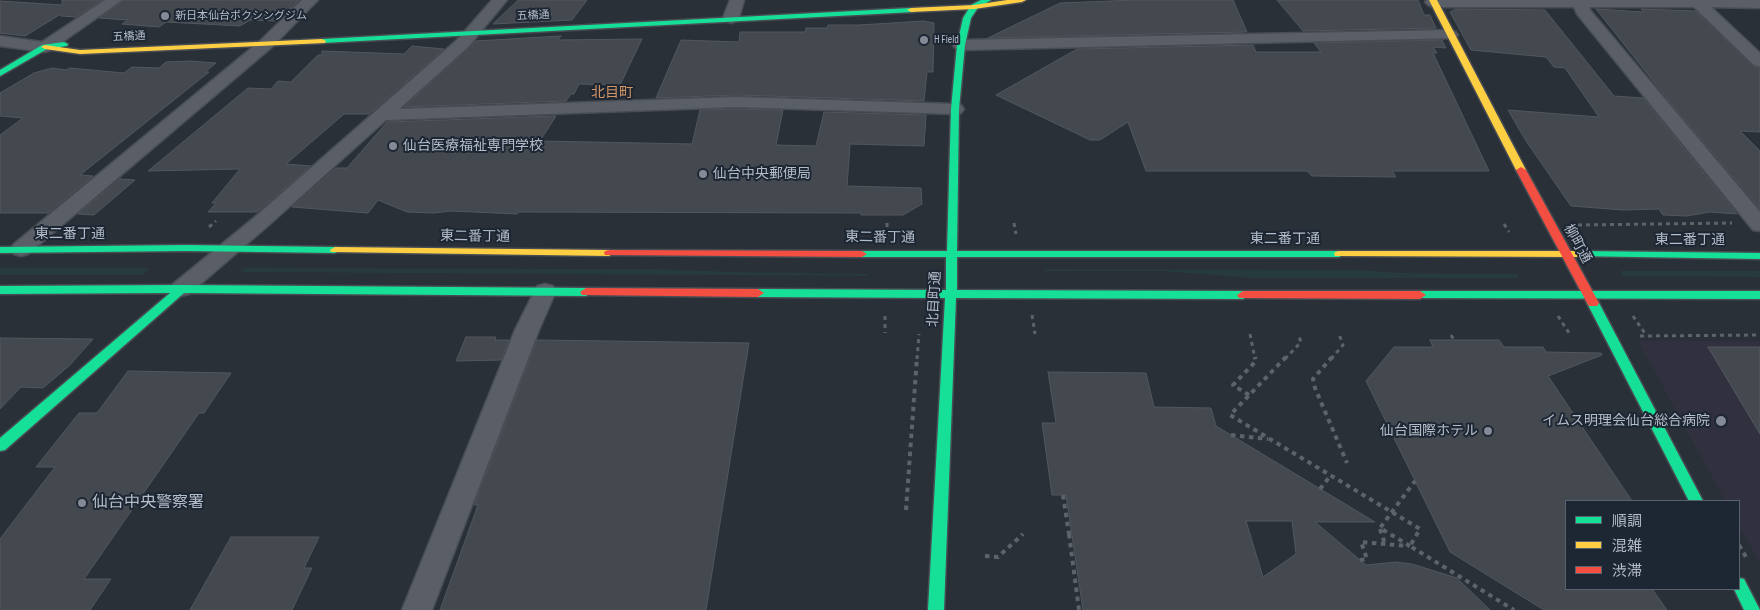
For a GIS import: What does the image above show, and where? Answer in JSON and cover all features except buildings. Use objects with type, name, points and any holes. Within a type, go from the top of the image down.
[{"type":"main road","name":"五橋通","points":[[0,73],[45,47],[92,41],[477,26],[880,0]]},
{"type":"main road","points":[[974,7],[987,0]]},
{"type":"main road","name":"五橋通","points":[[734,9],[974,7],[1022,0]]},
{"type":"main road","name":"柳町通","points":[[1433,1],[1587,295],[1611,336],[1695,500]]},
{"type":"main road","name":"北目町通","points":[[936,610],[951,294],[955,109],[961,45],[968,18],[974,7]]},
{"type":"main road","name":"五橋通","points":[[414,24],[477,26]]},
{"type":"main road","points":[[279,31],[298,30]]},
{"type":"main road","name":"五橋通","points":[[45,47],[80,52],[258,36]]},
{"type":"main road","name":"東二番丁通","points":[[0,250],[228,249],[952,254],[1566,254],[1760,256]]},
{"type":"main road","points":[[0,446],[128,332],[181,289]]},
{"type":"main road","points":[[0,290],[181,289],[951,294],[1760,296]]},
{"type":"main road","points":[[1740,586],[1752,610]]},
{"type":"street","points":[[0,41],[45,47],[115,0]]},
{"type":"street","points":[[21,249],[258,36],[279,31],[311,0]]},
{"type":"street","points":[[181,289],[382,114],[477,26],[500,0]]},
{"type":"street","points":[[1433,1],[1698,3],[1743,1],[1760,3]]},
{"type":"street","points":[[1582,1],[1582,11],[1760,225]]},
{"type":"street","points":[[1698,3],[1760,62]]},
{"type":"street","points":[[961,45],[1450,35]]},
{"type":"street","points":[[382,114],[736,102],[955,109]]},
{"type":"street","points":[[417,610],[524,339],[545,291]]},
{"type":"path","points":[[887,223],[887,237]]},
{"type":"path","points":[[1014,223],[1016,235]]},
{"type":"path","points":[[1575,225],[1738,223]]},
{"type":"path","points":[[885,333],[886,312]]},
{"type":"path","points":[[1631,313],[1646,336]]},
{"type":"path","points":[[1031,314],[1035,334]]},
{"type":"path","points":[[1557,314],[1572,336]]},
{"type":"path","points":[[906,510],[919,334]]},
{"type":"path","points":[[1249,395],[1233,385],[1256,361],[1250,334]]},
{"type":"path","points":[[1298,334],[1301,342],[1230,415],[1420,529],[1410,546]]},
{"type":"path","points":[[1339,334],[1343,345],[1313,379],[1315,388],[1347,463]]},
{"type":"path","points":[[1451,335],[1454,340]]},
{"type":"path","points":[[1632,336],[1760,335]]},
{"type":"path","points":[[1231,435],[1271,439]]},
{"type":"path","points":[[1320,489],[1331,475]]},
{"type":"path","points":[[1380,528],[1415,481]]},
{"type":"path","points":[[1063,495],[1067,534],[1080,610]]},
{"type":"path","points":[[1380,528],[1385,544]]},
{"type":"path","points":[[1380,528],[1514,610]]},
{"type":"path","points":[[985,556],[998,557],[1022,534]]},
{"type":"path","points":[[1360,560],[1367,559],[1361,542],[1410,546]]},
{"type":"shaded area","name":"イムス明理会仙台総合病院","points":[[1638,341],[1760,341],[1760,564],[1740,528],[1740,500],[1724,500]]},
{"type":"green space","points":[[0,268],[149,268],[143,275],[0,275]]},
{"type":"green space","points":[[245,268],[655,269],[867,274],[867,276],[241,272]]},
{"type":"green space","points":[[1045,269],[1359,270],[1403,273],[1517,274],[1519,278],[1252,278],[1162,271],[1045,271]]},
{"type":"green space","points":[[1620,271],[1760,271],[1760,277],[1623,276]]},
{"type":"traffic: fast","points":[[936,610],[951,294],[955,109],[961,45],[967,18],[974,7],[987,0]]},
{"type":"traffic: fast","points":[[322,41],[911,10]]},
{"type":"traffic: fast","points":[[0,73],[45,47],[64,44]]},
{"type":"traffic: fast","points":[[0,250],[186,248],[335,250]]},
{"type":"traffic: fast","points":[[862,254],[1339,254]]},
{"type":"traffic: fast","points":[[1578,254],[1760,256]]},
{"type":"traffic: fast","points":[[0,446],[181,289]]},
{"type":"traffic: fast","points":[[0,290],[181,289],[586,292]]},
{"type":"traffic: fast","points":[[758,293],[1243,295]]},
{"type":"traffic: fast","points":[[1420,295],[1760,295]]},
{"type":"traffic: fast","points":[[1593,303],[1695,500]]},
{"type":"traffic: fast","points":[[1740,586],[1752,610]]},
{"type":"traffic: slow","points":[[911,10],[974,7],[1022,0]]},
{"type":"traffic: slow","points":[[1433,0],[1521,170]]},
{"type":"traffic: slow","points":[[45,47],[80,52],[322,41]]},
{"type":"traffic: slow","points":[[335,250],[609,253]]},
{"type":"traffic: slow","points":[[1339,254],[1578,254]]},
{"type":"traffic: jam","points":[[1521,170],[1593,303]]},
{"type":"traffic: jam","points":[[609,253],[862,254]]},
{"type":"traffic: jam","points":[[586,292],[758,293]]},
{"type":"traffic: jam","points":[[1243,295],[1420,295]]},
{"type":"place","name":"新日本仙台ボクシングジム","points":[[165,16]]},
{"type":"place","name":"H Field","points":[[924,40]]},
{"type":"place","name":"仙台医療福祉専門学校","points":[[393,146]]},
{"type":"place","name":"仙台中央郵便局","points":[[703,174]]},
{"type":"place","name":"イムス明理会仙台総合病院","points":[[1721,421]]},
{"type":"place","name":"仙台国際ホテル","points":[[1488,431]]},
{"type":"place","name":"仙台中央警察署","points":[[82,503]]},
{"type":"district","name":"北目町","points":[[612,93]]}]
